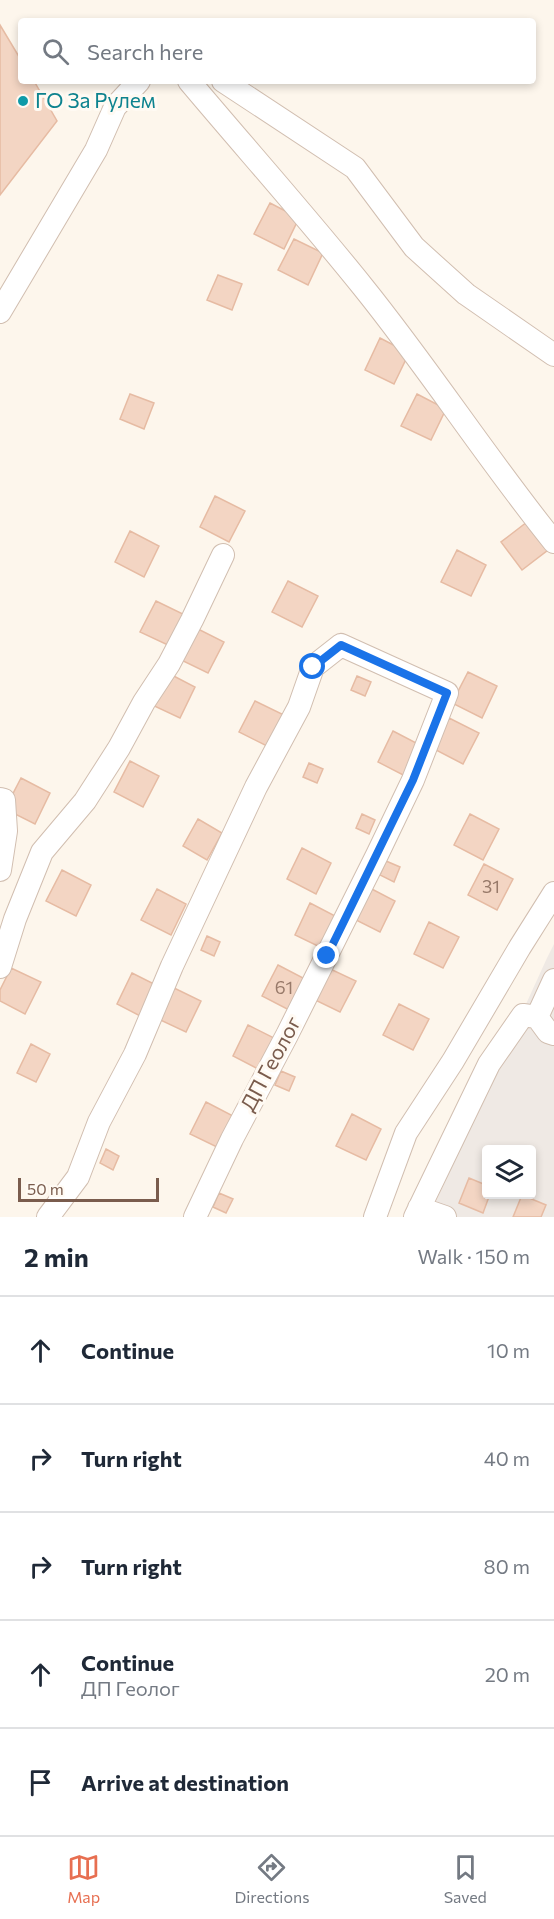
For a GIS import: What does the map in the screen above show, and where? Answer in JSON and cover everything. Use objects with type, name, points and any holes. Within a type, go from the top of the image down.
[{"type":"street","points":[[0,312],[96,150],[115,107],[136,84]]},
{"type":"street","points":[[192,84],[363,286],[434,379],[512,490],[554,542]]},
{"type":"street","points":[[228,84],[355,168],[414,247],[466,294],[554,355]]},
{"type":"street","points":[[0,967],[15,919],[42,852],[85,801],[119,748],[144,702],[169,664],[222,555]]},
{"type":"street","name":"ДП Геолог","points":[[48,1217],[78,1177],[99,1122],[135,1054],[172,966],[256,787],[299,707],[313,667],[341,645],[447,693],[413,780],[377,855],[232,1139],[195,1217]]},
{"type":"street","points":[[0,799],[4,800],[6,831],[0,870]]},
{"type":"street","points":[[375,1217],[406,1133],[453,1061],[554,893]]},
{"type":"street","points":[[537,1017],[554,980]]},
{"type":"street","points":[[445,1217],[417,1213],[489,1064],[523,1015],[537,1017],[548,1032],[554,1034]]},
{"type":"shaded area","points":[[554,944],[554,1217],[429,1217],[547,958]]},
{"type":"building","name":"ГО За Рулем","points":[[0,25],[18,55],[18,84],[36,84],[57,121],[0,195]]},
{"type":"building","points":[[270,203],[299,218],[284,249],[254,234]]},
{"type":"building","points":[[294,239],[323,253],[308,285],[278,270]]},
{"type":"building","points":[[218,275],[242,284],[232,310],[207,300]]},
{"type":"building","points":[[380,338],[409,353],[394,384],[365,370]]},
{"type":"building","points":[[130,394],[154,403],[144,429],[120,419]]},
{"type":"building","points":[[417,394],[446,409],[431,440],[401,426]]},
{"type":"building","points":[[215,496],[245,511],[229,542],[200,527]]},
{"type":"building","points":[[527,522],[548,550],[522,570],[501,542]]},
{"type":"building","points":[[130,531],[159,546],[144,577],[115,562]]},
{"type":"building","points":[[457,550],[486,565],[471,596],[441,582]]},
{"type":"building","points":[[288,581],[318,596],[302,627],[272,612]]},
{"type":"building","points":[[156,601],[185,615],[170,646],[140,632]]},
{"type":"building","points":[[194,627],[224,642],[208,673],[179,659]]},
{"type":"building","points":[[166,672],[195,687],[180,718],[150,704]]},
{"type":"building","points":[[468,672],[497,686],[482,718],[452,703]]},
{"type":"building","points":[[357,676],[371,682],[365,696],[351,690]]},
{"type":"building","points":[[255,701],[284,715],[269,747],[239,732]]},
{"type":"building","points":[[449,718],[479,733],[463,764],[434,749]]},
{"type":"building","points":[[393,731],[422,746],[407,777],[378,762]]},
{"type":"building","points":[[130,761],[159,776],[143,807],[114,792]]},
{"type":"building","points":[[309,763],[323,769],[317,783],[303,777]]},
{"type":"building","points":[[21,778],[50,793],[35,824],[5,809]]},
{"type":"building","points":[[362,814],[375,820],[369,834],[356,828]]},
{"type":"building","points":[[470,814],[499,829],[483,860],[454,845]]},
{"type":"building","points":[[198,819],[222,833],[207,860],[183,846]]},
{"type":"building","points":[[302,848],[331,863],[316,894],[287,879]]},
{"type":"building","points":[[386,861],[400,867],[394,882],[380,875]]},
{"type":"building","points":[[484,864],[513,879],[497,910],[468,895]]},
{"type":"building","points":[[62,870],[91,885],[76,916],[46,901]]},
{"type":"building","points":[[366,886],[395,901],[380,932],[350,917]]},
{"type":"building","points":[[157,889],[186,904],[171,935],[141,920]]},
{"type":"building","points":[[310,903],[339,918],[324,949],[295,935]]},
{"type":"building","points":[[429,922],[459,937],[443,968],[414,954]]},
{"type":"building","points":[[207,936],[220,942],[214,956],[201,950]]},
{"type":"building","points":[[278,965],[307,980],[291,1011],[262,996]]},
{"type":"building","points":[[326,967],[356,981],[340,1012],[311,998]]},
{"type":"building","points":[[11,968],[41,982],[25,1014],[0,1001],[0,990]]},
{"type":"building","points":[[132,973],[162,988],[146,1019],[117,1004]]},
{"type":"building","points":[[172,987],[201,1001],[186,1032],[156,1018]]},
{"type":"building","points":[[399,1004],[429,1019],[413,1050],[383,1035]]},
{"type":"building","points":[[248,1025],[278,1040],[262,1071],[233,1056]]},
{"type":"building","points":[[31,1044],[50,1054],[36,1082],[17,1073]]},
{"type":"building","points":[[281,1071],[295,1077],[289,1091],[275,1085]]},
{"type":"building","points":[[206,1102],[235,1117],[219,1148],[190,1134]]},
{"type":"building","points":[[352,1114],[381,1129],[366,1160],[336,1146]]},
{"type":"building","points":[[106,1149],[119,1156],[113,1170],[100,1163]]},
{"type":"building","points":[[469,1178],[482,1183],[482,1199],[488,1199],[483,1213],[459,1203]]},
{"type":"building","points":[[219,1193],[233,1199],[226,1213],[213,1207]]},
{"type":"building","points":[[520,1199],[532,1199],[546,1205],[541,1217],[513,1217]]},
{"type":"place","name":"ГО За Рулем","points":[[23,101]]},
{"type":"route","points":[[313,667],[341,645],[447,693],[413,780],[327,956]]}]
